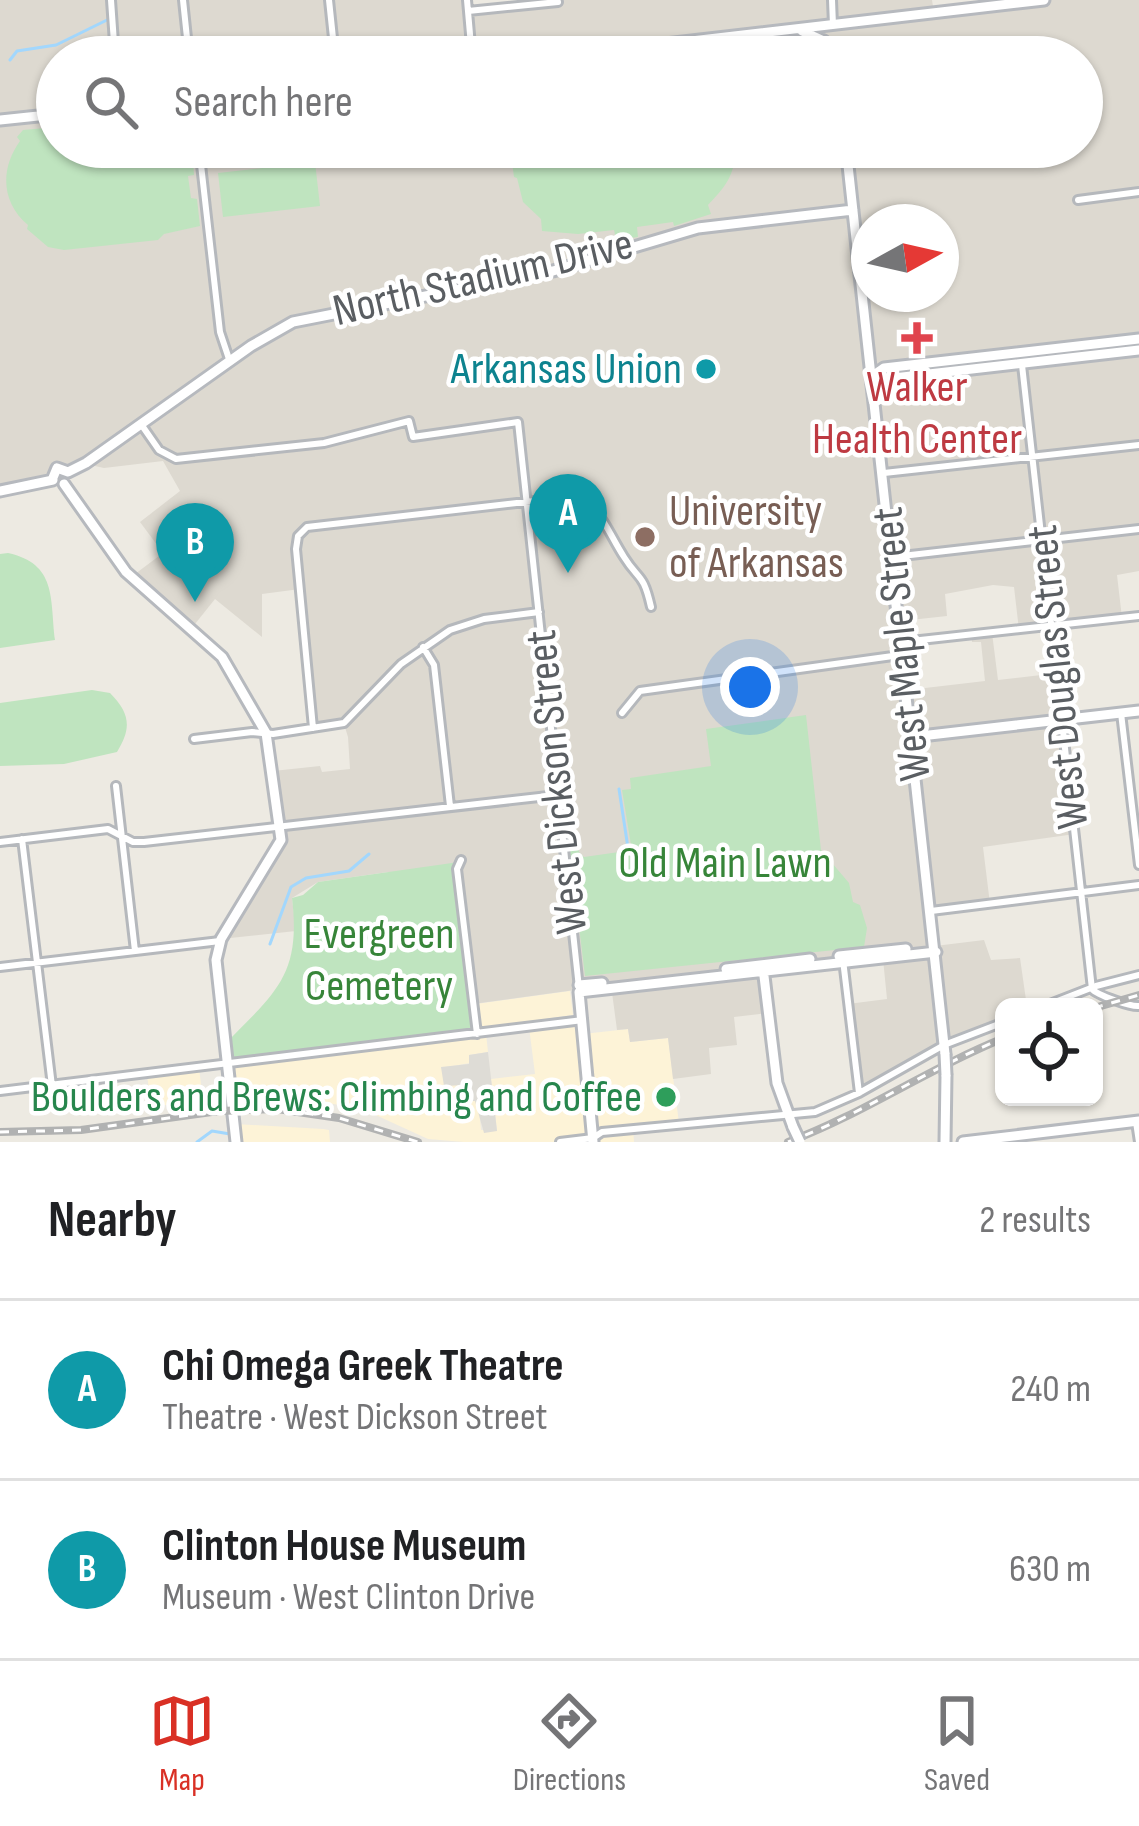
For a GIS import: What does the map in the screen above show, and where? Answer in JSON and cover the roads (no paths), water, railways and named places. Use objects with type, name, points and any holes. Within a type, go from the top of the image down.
[{"type":"street","points":[[112,0],[114,36]]},
{"type":"street","points":[[183,0],[187,36]]},
{"type":"street","points":[[329,0],[332,36]]},
{"type":"street","points":[[467,0],[470,36]]},
{"type":"street","points":[[832,0],[834,36]]},
{"type":"street","points":[[738,36],[1044,0]]},
{"type":"street","points":[[468,11],[558,2]]},
{"type":"street","points":[[790,30],[816,36]]},
{"type":"street","points":[[0,120],[36,116]]},
{"type":"street","points":[[201,168],[220,332],[230,362]]},
{"type":"street","name":"West Maple Street","points":[[848,168],[852,204]]},
{"type":"street","points":[[1078,200],[1139,192]]},
{"type":"street","name":"North Stadium Drive","points":[[58,482],[274,332],[311,317],[553,271],[698,228],[851,210]]},
{"type":"street","name":"West Maple Street","points":[[865,312],[945,1049],[945,1142]]},
{"type":"street","points":[[873,376],[884,368],[1139,339]]},
{"type":"street","points":[[873,376],[885,379],[1139,350]]},
{"type":"street","name":"West Douglas Street","points":[[1022,364],[1092,989]]},
{"type":"street","name":"West Dickson Street","points":[[143,427],[159,450],[176,458],[324,442],[409,421],[413,437],[518,422],[593,1140]]},
{"type":"street","points":[[884,473],[1139,445]]},
{"type":"street","points":[[0,491],[58,482],[126,572],[222,657],[266,733],[280,826],[278,850],[220,941],[216,961],[236,1142]]},
{"type":"street","points":[[313,728],[296,543],[300,533],[312,526],[575,500],[599,514],[626,561],[640,573],[651,607]]},
{"type":"street","points":[[892,557],[1139,529]]},
{"type":"street","points":[[194,739],[344,723],[423,647],[473,621],[539,612]]},
{"type":"street","points":[[622,713],[640,691],[1139,616]]},
{"type":"street","points":[[423,647],[434,665],[450,806]]},
{"type":"street","points":[[912,737],[1139,711]]},
{"type":"street","points":[[1121,713],[1139,865]]},
{"type":"street","points":[[116,786],[135,951]]},
{"type":"street","points":[[0,842],[108,829],[133,842],[144,842],[557,794]]},
{"type":"street","points":[[22,839],[52,1086]]},
{"type":"street","points":[[461,860],[457,869],[477,1034]]},
{"type":"street","points":[[931,910],[1139,885]]},
{"type":"street","points":[[0,968],[220,941]]},
{"type":"street","points":[[579,988],[935,949]]},
{"type":"street","points":[[842,959],[859,1093]]},
{"type":"street","points":[[763,968],[777,1083],[800,1142]]},
{"type":"street","points":[[1067,998],[1139,975]]},
{"type":"street","points":[[1092,989],[1097,995],[1139,1006]]},
{"type":"street","points":[[0,1091],[583,1020]]},
{"type":"street","points":[[560,1142],[679,1123],[791,1122],[995,1026]]},
{"type":"street","points":[[963,1142],[1050,1137],[1138,1122],[1139,1142]]},
{"type":"waterway","points":[[74,36],[107,20]]},
{"type":"waterway","points":[[10,60],[17,51],[36,48]]},
{"type":"waterway","points":[[619,789],[628,848]]},
{"type":"waterway","points":[[270,944],[291,887],[306,878],[349,871],[369,854]]},
{"type":"waterway","points":[[197,1142],[212,1131],[230,1134]]},
{"type":"railway","points":[[1103,1005],[1139,995]]},
{"type":"railway","points":[[788,1142],[995,1042]]},
{"type":"railway","points":[[0,1132],[81,1130],[219,1111],[277,1109],[339,1118],[418,1142]]},
{"type":"place","name":"Walker Health Center","points":[[917,338]]},
{"type":"place","name":"Arkansas Union","points":[[706,369]]},
{"type":"place","name":"University of Arkansas","points":[[645,537]]},
{"type":"place","name":"Chi Omega Greek Theatre","points":[[568,573]]},
{"type":"place","name":"Clinton House Museum","points":[[195,602]]},
{"type":"place","name":"Boulders and Brews: Climbing and Coffee","points":[[666,1097]]},
{"type":"park label","name":"Old Main Lawn","points":[[725,863]]},
{"type":"park label","name":"Evergreen Cemetery","points":[[379,960]]}]
